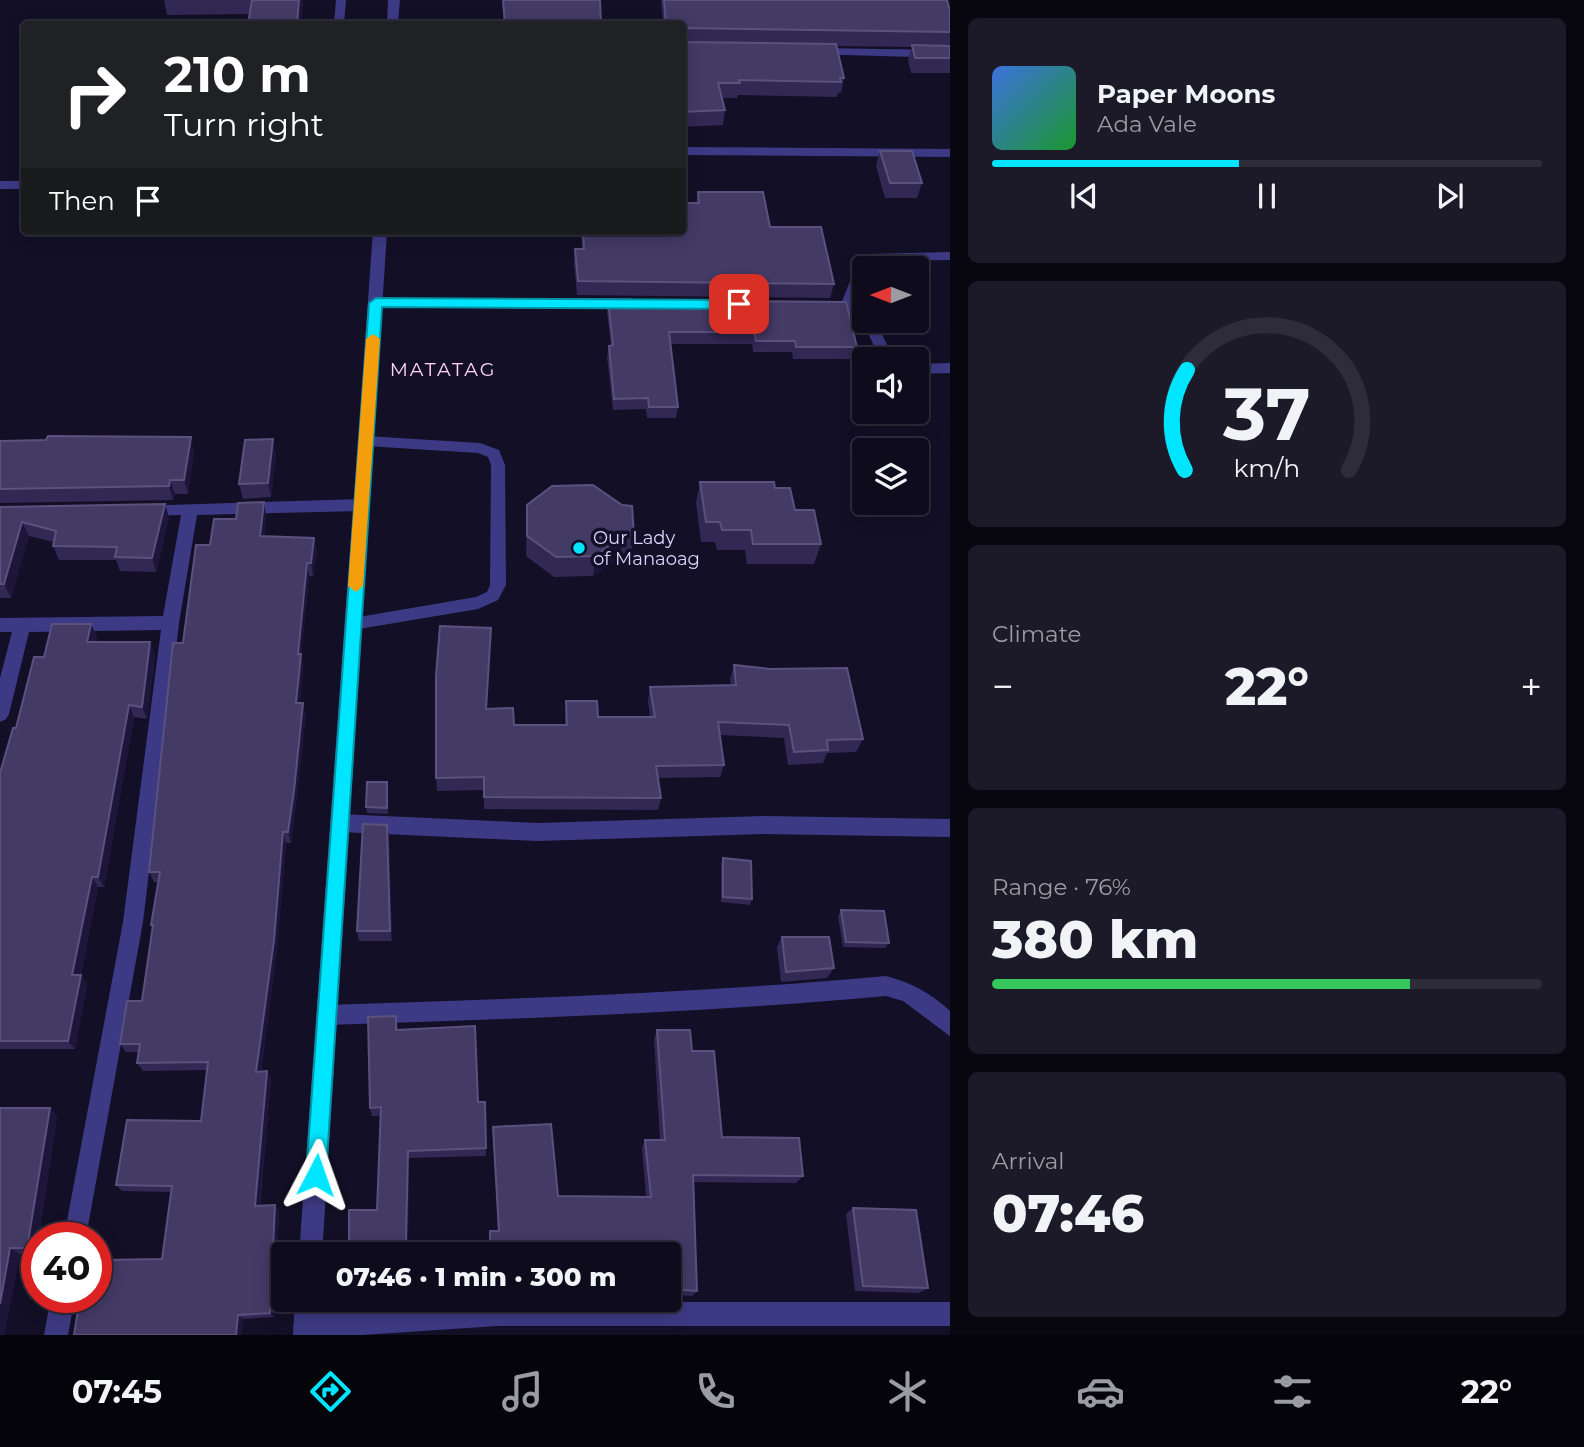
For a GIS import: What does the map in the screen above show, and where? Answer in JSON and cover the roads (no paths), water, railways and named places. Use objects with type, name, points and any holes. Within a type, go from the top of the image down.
[{"type":"street","points":[[393,21],[394,0]]},
{"type":"street","points":[[806,52],[950,54]]},
{"type":"street","points":[[686,151],[950,153]]},
{"type":"street","points":[[0,185],[21,185]]},
{"type":"street","points":[[311,1242],[380,235]]},
{"type":"street","points":[[847,306],[864,264],[873,257],[950,256]]},
{"type":"street","points":[[376,303],[645,303]]},
{"type":"street","points":[[806,305],[847,306],[852,309]]},
{"type":"street","points":[[929,369],[950,368]]},
{"type":"street","points":[[122,510],[362,505]]},
{"type":"street","points":[[78,1222],[133,922],[170,623],[190,509]]},
{"type":"street","points":[[0,625],[170,623]]},
{"type":"street","points":[[0,714],[22,624]]},
{"type":"street","points":[[340,823],[538,832],[764,825],[950,828]]},
{"type":"street","points":[[326,1015],[622,1005],[752,998],[886,986],[908,992],[931,1007],[950,1027]]},
{"type":"street","points":[[306,1312],[305,1331],[498,1314],[950,1314]]},
{"type":"street","points":[[56,1335],[61,1313]]},
{"type":"lane","points":[[339,21],[341,0]]},
{"type":"lane","points":[[353,624],[478,603],[498,590],[498,466],[494,454],[480,448],[366,441]]},
{"type":"place","name":"Our Lady of Manaoag","points":[[579,548]]},
{"type":"district","name":"MATATAG","points":[[443,369]]}]
